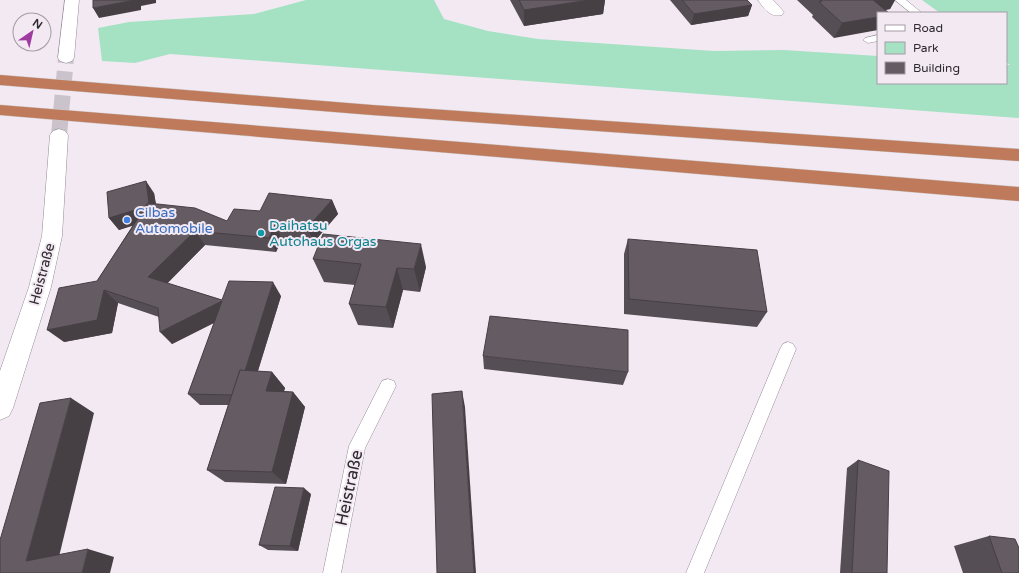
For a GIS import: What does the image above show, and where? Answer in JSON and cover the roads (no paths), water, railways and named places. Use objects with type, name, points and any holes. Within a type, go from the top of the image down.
[{"type":"highway","points":[[0,80],[380,111],[1019,155]]},
{"type":"highway","points":[[0,110],[1019,194]]},
{"type":"street","points":[[66,58],[72,0]]},
{"type":"street","points":[[765,0],[777,12]]},
{"type":"street","name":"Heistraße","points":[[0,408],[40,287],[52,236],[59,135]]},
{"type":"lane","points":[[900,0],[916,12]]},
{"type":"lane","points":[[868,40],[877,38]]},
{"type":"lane","points":[[695,573],[788,349]]},
{"type":"lane","name":"Heistraße","points":[[332,573],[357,446],[388,386]]},
{"type":"tunnel","points":[[59,135],[66,58]]},
{"type":"place","name":"Cilbas Automobile","points":[[127,220]]},
{"type":"place","name":"Daihatsu Autohaus Orgas","points":[[261,233]]}]
